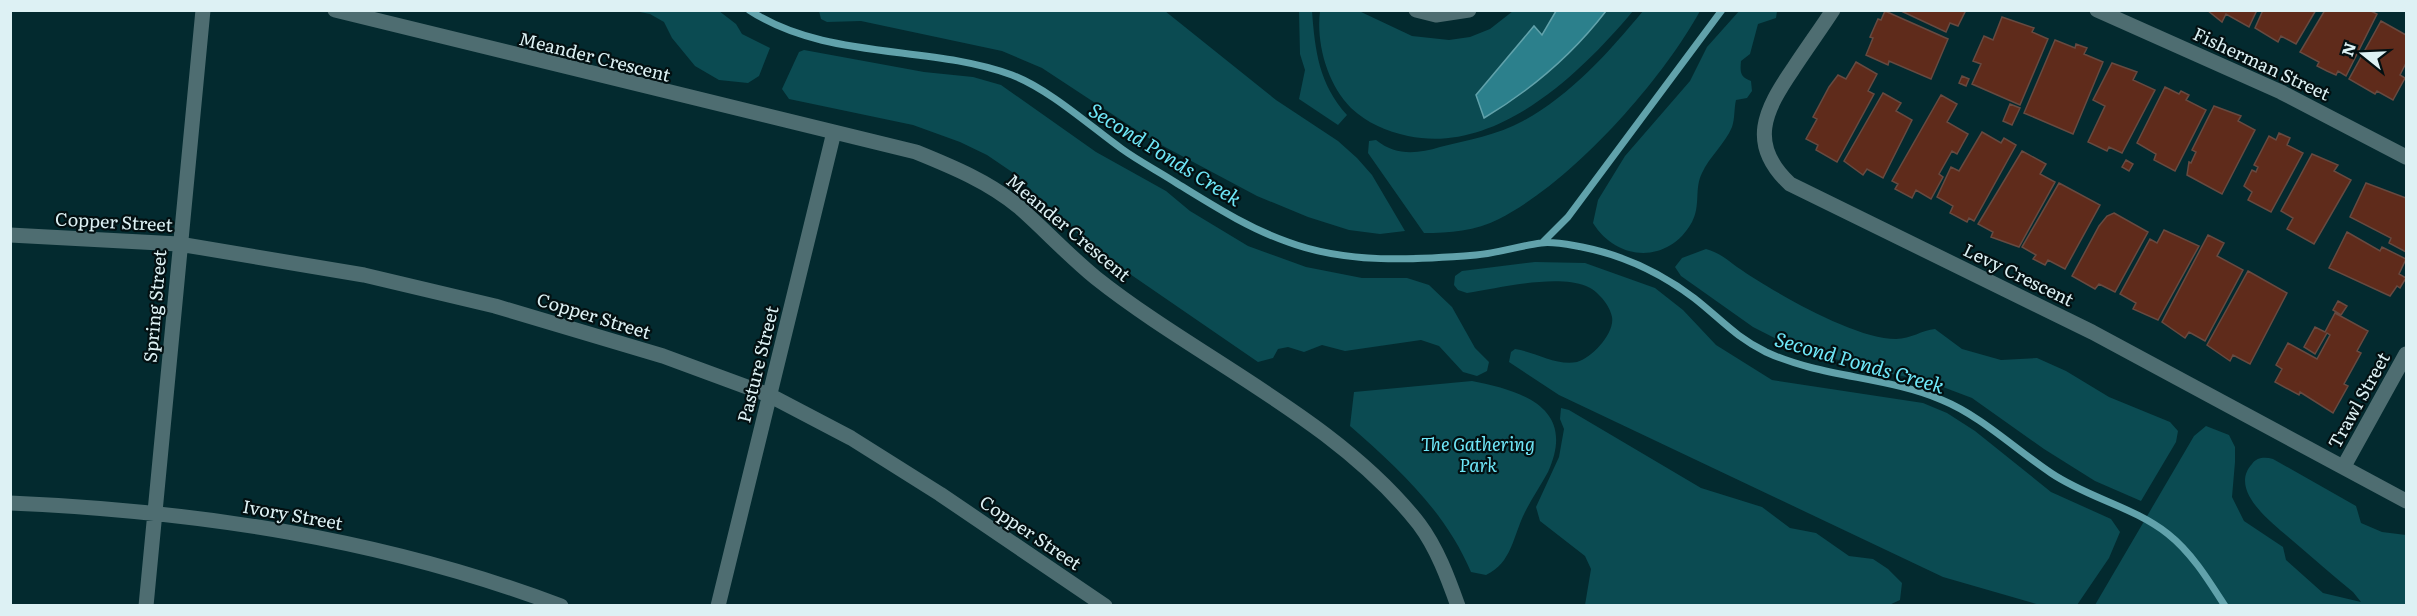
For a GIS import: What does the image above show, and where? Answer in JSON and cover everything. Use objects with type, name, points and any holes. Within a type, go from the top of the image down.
[{"type":"street","name":"Spring Street","points":[[146,606],[203,10]]},
{"type":"street","name":"Meander Crescent","points":[[335,10],[670,94],[916,152],[985,182],[1018,206],[1095,278],[1344,450],[1383,485],[1420,525],[1447,572],[1458,606]]},
{"type":"street","points":[[1416,10],[1436,15],[1452,15],[1469,10]]},
{"type":"street","name":"Levy Crescent","points":[[1833,10],[1777,93],[1765,117],[1765,144],[1769,158],[1776,171],[1790,184],[2102,337],[2406,501]]},
{"type":"street","name":"Fisherman Street","points":[[2097,10],[2281,92],[2406,157]]},
{"type":"street","name":"Pasture Street","points":[[718,606],[834,132]]},
{"type":"street","name":"Copper Street","points":[[10,235],[179,244],[364,275],[427,289],[578,329],[663,356],[769,395],[851,438],[1105,606]]},
{"type":"street","name":"Trawl Street","points":[[2344,466],[2406,354]]},
{"type":"street","name":"Ivory Street","points":[[10,503],[155,512],[297,533],[380,550],[441,566],[561,606]]},
{"type":"green space","points":[[1740,10],[1777,11],[1776,18],[1758,24],[1750,54],[1741,61],[1742,74],[1751,81],[1752,91],[1747,98],[1736,100],[1732,127],[1702,173],[1692,222],[1682,236],[1657,251],[1643,253],[1629,251],[1615,245],[1603,236],[1593,223],[1598,200],[1625,156],[1690,81],[1707,47]]},
{"type":"green space","points":[[635,11],[719,11],[736,24],[742,34],[770,48],[759,76],[748,83],[719,80],[695,66],[672,38],[664,22],[650,14]]},
{"type":"green space","points":[[819,11],[1165,11],[1276,100],[1338,141],[1357,158],[1372,175],[1405,231],[1380,234],[1349,230],[1308,217],[1257,196],[1150,139],[1042,68],[1002,51],[861,21],[827,22],[821,19]]},
{"type":"green space","points":[[1299,11],[1312,11],[1317,53],[1324,79],[1347,115],[1338,125],[1299,99],[1305,70],[1300,54]]},
{"type":"green space","points":[[1320,11],[1359,11],[1412,36],[1449,40],[1470,37],[1490,29],[1513,11],[1633,11],[1588,59],[1534,104],[1505,121],[1473,133],[1441,139],[1392,132],[1370,122],[1351,108],[1335,87],[1325,62],[1320,36]]},
{"type":"green space","points":[[1643,11],[1700,11],[1662,68],[1612,128],[1556,181],[1499,219],[1462,230],[1424,233],[1368,153],[1369,141],[1376,140],[1399,151],[1415,152],[1482,137],[1513,126],[1541,110],[1573,86],[1617,42]]},
{"type":"green space","points":[[804,50],[924,72],[973,77],[1001,85],[1096,152],[1166,191],[1190,211],[1248,246],[1306,267],[1362,278],[1407,278],[1429,285],[1452,307],[1475,348],[1489,362],[1487,371],[1477,376],[1463,372],[1439,346],[1421,340],[1345,351],[1322,345],[1304,352],[1288,347],[1278,349],[1273,358],[1258,362],[1095,250],[1012,172],[987,155],[960,142],[913,125],[789,99],[782,89],[799,52]]},
{"type":"green space","points":[[1706,249],[1719,254],[1752,277],[1814,312],[1858,331],[1896,339],[1935,329],[1962,349],[2001,360],[2037,358],[2066,371],[2109,397],[2170,422],[2178,431],[2176,442],[2141,501],[2095,481],[2044,449],[1972,398],[1927,381],[1877,371],[1790,346],[1753,327],[1681,276],[1675,267],[1682,258]]},
{"type":"green space","points":[[1535,262],[1585,263],[1655,288],[1683,310],[1716,345],[1772,380],[1923,403],[1947,413],[1975,431],[2051,492],[2111,519],[2120,532],[2109,558],[2077,605],[2040,605],[1943,577],[1559,395],[1509,362],[1511,352],[1515,349],[1569,363],[1583,360],[1601,344],[1612,323],[1609,308],[1599,294],[1586,286],[1559,281],[1527,283],[1467,293],[1458,290],[1454,285],[1455,276],[1462,271]]},
{"type":"green space","name":"The Gathering Park","points":[[1472,381],[1509,390],[1526,397],[1540,406],[1550,418],[1556,432],[1555,450],[1548,472],[1525,512],[1511,548],[1495,570],[1486,575],[1471,572],[1460,550],[1434,510],[1386,458],[1350,426],[1354,392]]},
{"type":"green space","points":[[1561,408],[1569,410],[1701,488],[1762,507],[1790,528],[1816,533],[1849,556],[1873,559],[1888,569],[1902,583],[1900,600],[1887,606],[1585,605],[1591,569],[1585,556],[1540,521],[1536,507],[1559,457],[1564,429],[1560,419]]},
{"type":"green space","points":[[2206,426],[2229,435],[2235,447],[2232,497],[2244,521],[2283,547],[2286,560],[2323,593],[2361,602],[2353,592],[2257,507],[2245,485],[2246,474],[2256,460],[2273,459],[2356,506],[2361,523],[2382,532],[2406,535],[2406,605],[2095,605],[2194,436]]},
{"type":"shaded area","points":[[1556,11],[1606,11],[1580,42],[1550,70],[1518,96],[1484,118],[1476,95],[1534,26],[1542,35]]},
{"type":"building","points":[[1899,10],[1962,10],[1965,12],[1958,26],[1950,23],[1946,32]]},
{"type":"building","points":[[2207,10],[2257,10],[2249,27],[2226,14],[2222,22]]},
{"type":"building","points":[[2263,10],[2316,10],[2296,44],[2281,36],[2278,42],[2255,28]]},
{"type":"building","points":[[2325,10],[2369,10],[2377,14],[2346,76],[2338,71],[2336,75],[2317,66],[2319,62],[2300,52]]},
{"type":"building","points":[[1885,11],[1948,39],[1931,79],[1889,61],[1888,65],[1866,55],[1873,38],[1870,37],[1878,19],[1881,20]]},
{"type":"building","points":[[2002,17],[2034,28],[2032,32],[2048,39],[2020,105],[1972,84],[1981,64],[1973,61],[1984,36],[1993,40]]},
{"type":"building","points":[[2381,21],[2406,35],[2406,63],[2400,75],[2405,78],[2393,100],[2377,91],[2375,94],[2349,79]]},
{"type":"building","points":[[2055,40],[2075,48],[2076,44],[2087,48],[2084,54],[2103,62],[2073,134],[2024,113]]},
{"type":"building","points":[[1856,62],[1877,74],[1868,91],[1874,94],[1837,162],[1816,150],[1818,145],[1806,139],[1817,119],[1813,117],[1829,87],[1838,75],[1846,79]]},
{"type":"building","points":[[2112,63],[2137,72],[2133,80],[2155,90],[2122,153],[2109,147],[2107,151],[2088,142],[2105,106],[2093,100]]},
{"type":"building","points":[[1962,76],[1969,79],[1966,86],[1959,83]]},
{"type":"building","points":[[2165,87],[2179,94],[2181,91],[2189,95],[2186,100],[2206,110],[2175,171],[2154,160],[2156,154],[2137,143]]},
{"type":"building","points":[[1883,93],[1901,103],[1896,111],[1912,120],[1883,178],[1867,169],[1863,175],[1844,161]]},
{"type":"building","points":[[1941,95],[1957,104],[1947,122],[1968,134],[1957,154],[1952,151],[1939,174],[1943,177],[1931,199],[1916,190],[1912,198],[1895,189],[1898,184],[1892,181]]},
{"type":"building","points":[[2010,104],[2020,108],[2012,125],[2003,121]]},
{"type":"building","points":[[2214,106],[2241,116],[2238,121],[2255,130],[2222,194],[2187,175],[2189,162],[2191,163],[2196,152],[2192,150]]},
{"type":"building","points":[[1982,132],[2001,143],[2004,138],[2016,145],[1974,221],[1969,218],[1967,222],[1950,213],[1953,206],[1937,197],[1951,167],[1959,171]]},
{"type":"building","points":[[2279,133],[2290,138],[2287,145],[2303,153],[2271,212],[2248,200],[2252,192],[2244,186],[2252,170],[2256,172],[2258,167],[2254,165],[2269,136],[2276,140]]},
{"type":"building","points":[[2022,151],[2046,164],[2040,174],[2055,182],[2019,247],[1991,237],[1993,232],[1978,224]]},
{"type":"building","points":[[2312,154],[2338,165],[2334,171],[2351,180],[2314,244],[2287,229],[2293,218],[2281,211]]},
{"type":"building","points":[[2126,160],[2133,164],[2129,171],[2122,167]]},
{"type":"building","points":[[2059,183],[2100,205],[2065,269],[2048,260],[2045,265],[2033,259],[2036,255],[2022,247]]},
{"type":"building","points":[[2366,183],[2406,198],[2406,252],[2389,243],[2391,238],[2350,217]]},
{"type":"building","points":[[2114,213],[2148,232],[2115,292],[2099,284],[2095,289],[2072,276],[2099,226],[2107,216]]},
{"type":"building","points":[[2164,230],[2199,246],[2158,320],[2133,309],[2136,303],[2120,294],[2150,239],[2157,243]]},
{"type":"building","points":[[2347,232],[2380,251],[2382,247],[2406,259],[2399,274],[2406,278],[2400,288],[2397,286],[2390,296],[2329,268]]},
{"type":"building","points":[[2208,235],[2224,243],[2217,256],[2243,270],[2205,341],[2189,332],[2185,338],[2162,322]]},
{"type":"building","points":[[2248,271],[2287,293],[2250,364],[2233,355],[2230,361],[2207,345]]},
{"type":"building","points":[[2338,301],[2347,306],[2341,315],[2333,310]]},
{"type":"building","points":[[2335,313],[2368,331],[2357,351],[2361,353],[2344,384],[2348,386],[2333,413],[2300,392],[2299,395],[2275,382],[2282,369],[2276,365],[2288,343],[2317,359],[2330,335],[2327,333],[2315,354],[2304,347],[2315,327],[2325,332]]},
{"type":"waterway","name":"Second Ponds Creek","points":[[749,10],[779,26],[811,37],[844,45],[980,65],[1012,75],[1040,89],[1129,154],[1218,208],[1259,230],[1310,249],[1357,257],[1405,259],[1476,255],[1551,242],[1597,250],[1626,260],[1655,273],[1681,289],[1736,333],[1766,352],[1809,367],[1921,392],[1970,415],[2065,482],[2141,517],[2168,534],[2192,559],[2225,606]]},
{"type":"waterway","points":[[1543,242],[1568,217],[1722,10]]}]
